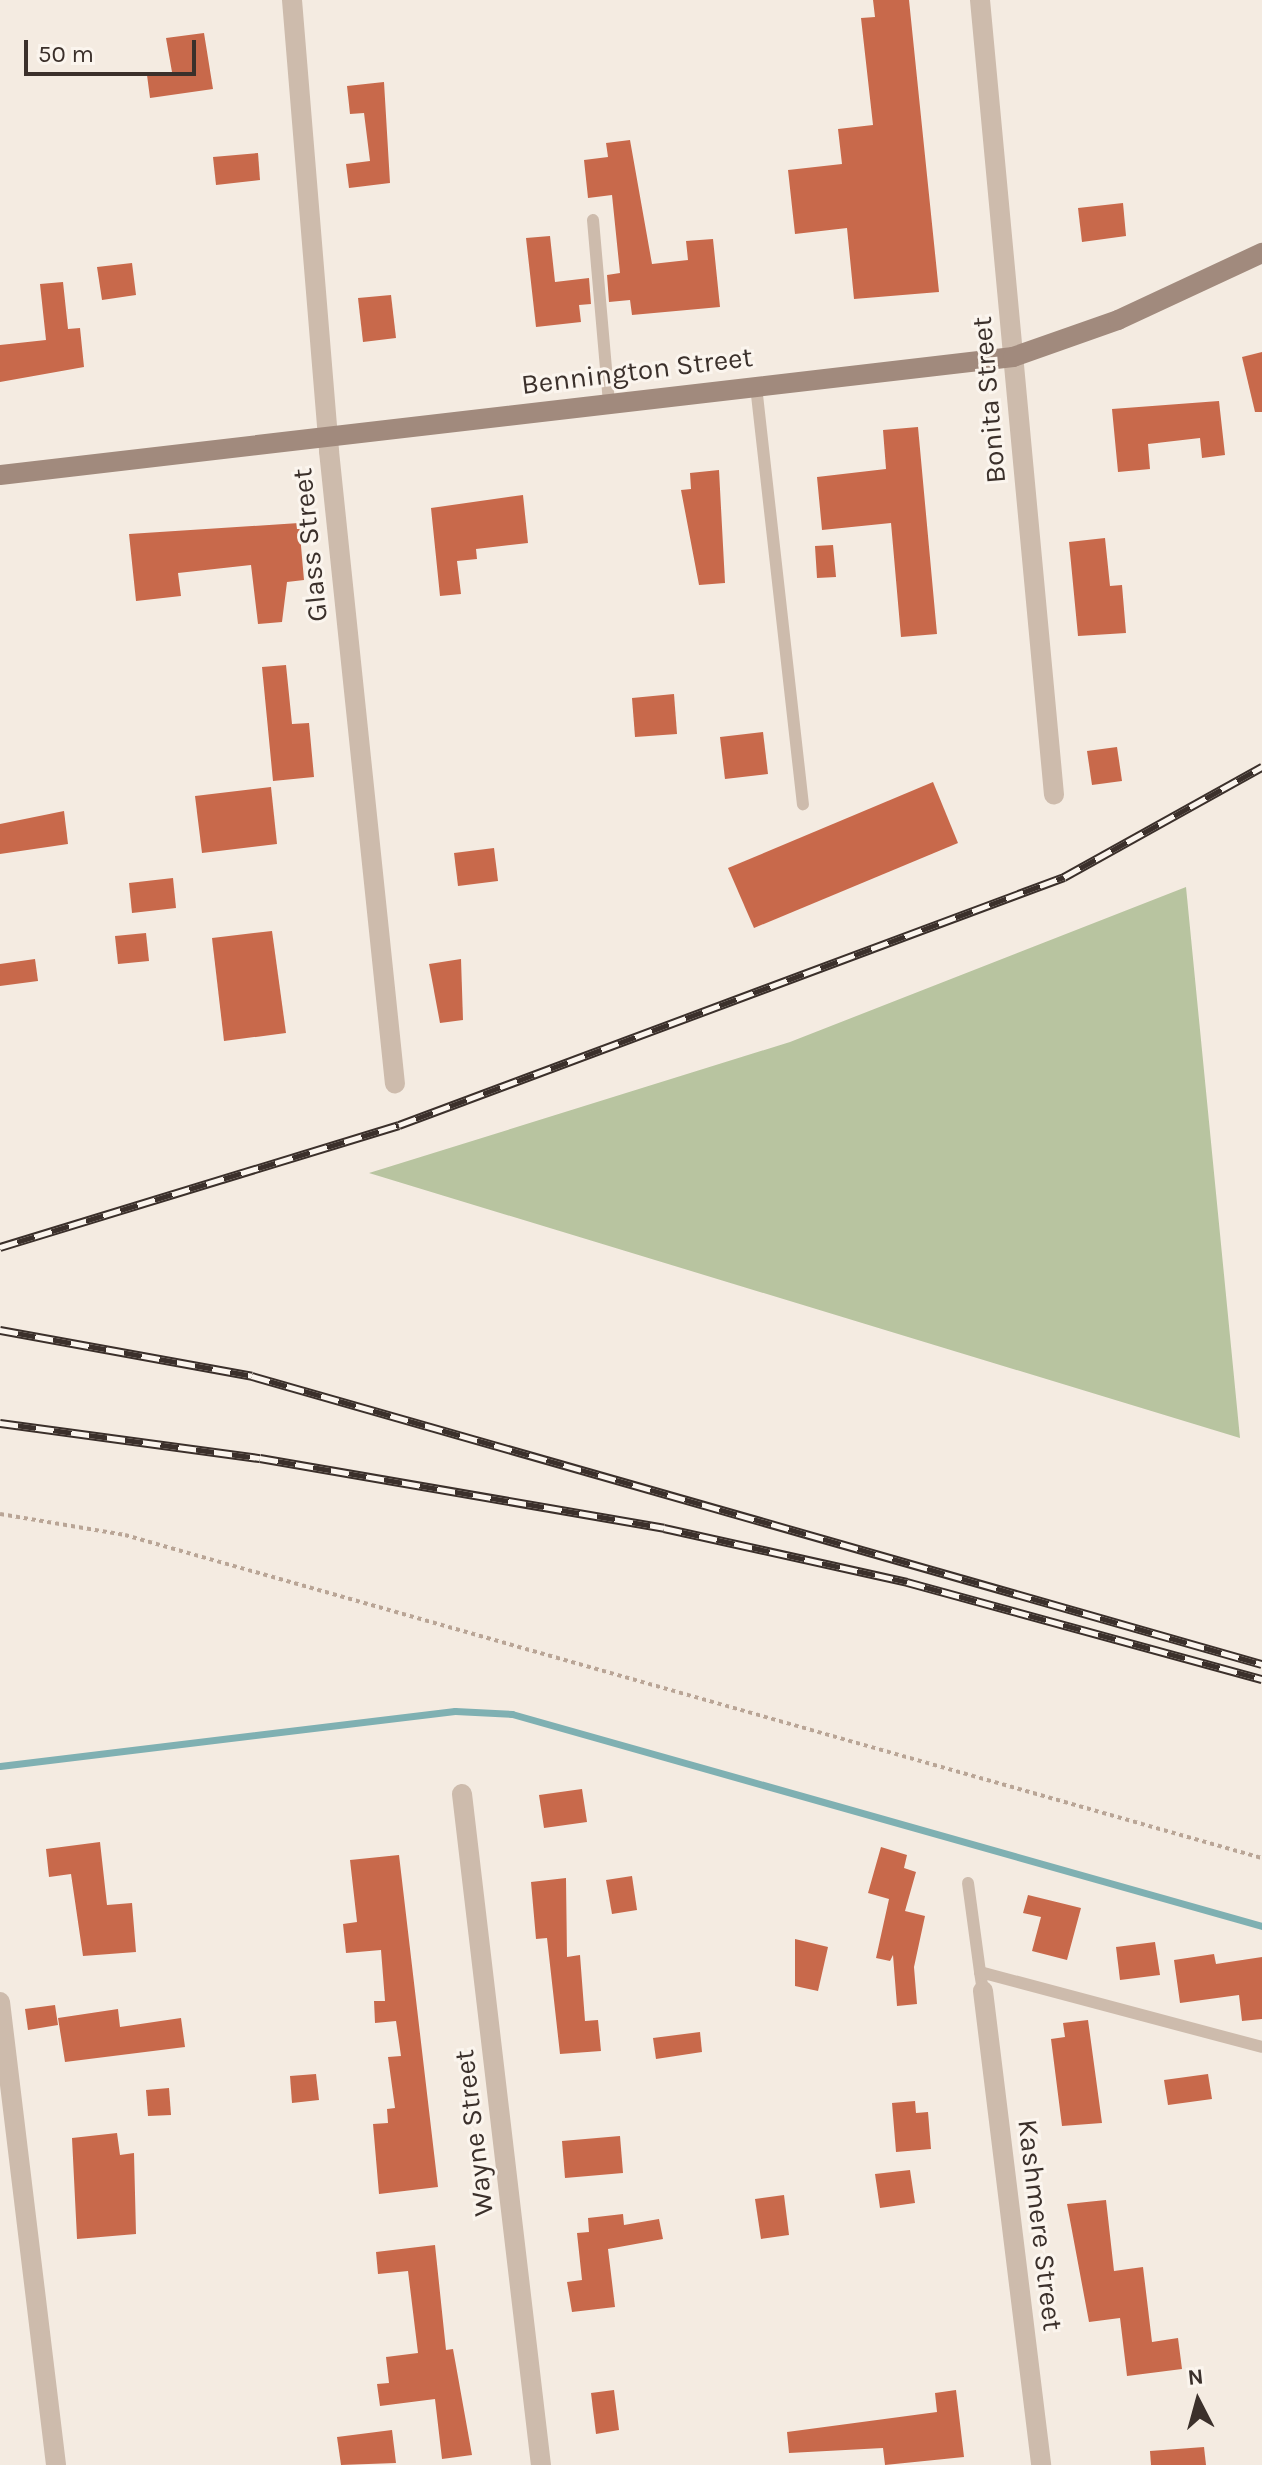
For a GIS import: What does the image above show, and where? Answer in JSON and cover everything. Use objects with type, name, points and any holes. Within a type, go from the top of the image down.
[{"type":"street","name":"Glass Street","points":[[292,0],[327,435],[395,1084]]},
{"type":"street","name":"Bonita Street","points":[[980,0],[1054,795]]},
{"type":"street","name":"Bennington Street","points":[[0,475],[1013,357],[1118,320],[1262,253]]},
{"type":"street","name":"Wayne Street","points":[[462,1794],[541,2465]]},
{"type":"street","name":"Kashmere Street","points":[[982,1982],[1041,2465]]},
{"type":"street","points":[[0,2002],[4,2074],[56,2465]]},
{"type":"lane","points":[[593,220],[609,403]]},
{"type":"lane","points":[[756,386],[803,804]]},
{"type":"lane","points":[[968,1883],[982,1982],[1261,2047]]},
{"type":"path","points":[[0,1514],[125,1535],[1262,1858]]},
{"type":"green space","points":[[1186,887],[1240,1438],[369,1173],[790,1042]]},
{"type":"building","points":[[873,0],[909,0],[939,292],[854,299],[847,228],[795,234],[788,170],[842,164],[838,129],[873,125],[861,18],[875,17]]},
{"type":"building","points":[[204,33],[213,89],[150,98],[147,75],[172,72],[166,38]]},
{"type":"building","points":[[384,82],[390,183],[349,188],[346,164],[370,161],[364,113],[350,114],[347,86]]},
{"type":"building","points":[[630,140],[652,264],[688,260],[686,241],[713,239],[720,307],[632,315],[630,300],[609,302],[607,275],[620,273],[612,195],[588,198],[584,160],[608,157],[606,143]]},
{"type":"building","points":[[258,153],[260,180],[216,185],[213,157]]},
{"type":"building","points":[[1123,203],[1126,236],[1082,242],[1078,208]]},
{"type":"building","points":[[550,236],[555,282],[589,278],[591,304],[579,305],[581,322],[536,327],[526,238]]},
{"type":"building","points":[[132,263],[136,295],[102,300],[97,267]]},
{"type":"building","points":[[63,282],[68,329],[80,328],[84,367],[0,382],[0,345],[46,340],[40,284]]},
{"type":"building","points":[[391,295],[396,338],[363,342],[358,298]]},
{"type":"building","points":[[1262,352],[1262,412],[1255,412],[1242,357]]},
{"type":"building","points":[[1219,401],[1225,455],[1202,458],[1200,438],[1148,444],[1150,469],[1118,472],[1112,409]]},
{"type":"building","points":[[918,427],[937,634],[901,637],[891,523],[822,530],[817,477],[886,469],[883,430]]},
{"type":"building","points":[[719,470],[725,583],[699,585],[681,490],[691,489],[690,473]]},
{"type":"building","points":[[523,495],[528,543],[476,549],[477,559],[457,561],[461,594],[440,596],[431,508]]},
{"type":"building","points":[[299,523],[304,580],[287,582],[282,622],[258,624],[251,565],[178,573],[181,596],[136,601],[129,534]]},
{"type":"building","points":[[1105,538],[1110,586],[1122,585],[1126,633],[1078,636],[1069,542]]},
{"type":"building","points":[[833,545],[836,577],[817,578],[815,546]]},
{"type":"building","points":[[286,665],[292,724],[309,723],[314,777],[273,781],[262,667]]},
{"type":"building","points":[[674,694],[677,734],[635,737],[632,698]]},
{"type":"building","points":[[763,732],[768,774],[725,779],[720,737]]},
{"type":"building","points":[[1117,747],[1122,781],[1092,785],[1087,751]]},
{"type":"building","points":[[933,782],[958,843],[754,928],[728,868]]},
{"type":"building","points":[[271,787],[277,844],[202,853],[195,796]]},
{"type":"building","points":[[64,811],[68,844],[0,854],[0,824]]},
{"type":"building","points":[[494,848],[498,881],[458,886],[454,853]]},
{"type":"building","points":[[173,878],[176,908],[132,913],[129,883]]},
{"type":"building","points":[[272,931],[286,1033],[224,1041],[212,938]]},
{"type":"building","points":[[146,933],[149,961],[118,964],[115,936]]},
{"type":"building","points":[[35,959],[38,981],[0,986],[0,964]]},
{"type":"building","points":[[461,959],[463,1020],[440,1023],[429,964]]},
{"type":"building","points":[[582,1789],[587,1822],[544,1828],[539,1795]]},
{"type":"building","points":[[100,1842],[107,1905],[132,1903],[136,1952],[83,1956],[71,1874],[49,1877],[46,1849]]},
{"type":"building","points":[[881,1847],[907,1855],[904,1868],[916,1872],[905,1911],[925,1916],[914,1967],[917,2004],[897,2006],[893,1955],[890,1961],[876,1958],[889,1899],[868,1893]]},
{"type":"building","points":[[399,1855],[438,2187],[379,2194],[373,2124],[388,2123],[387,2109],[395,2108],[388,2057],[401,2056],[396,2021],[375,2023],[374,2001],[385,2001],[381,1950],[346,1953],[343,1924],[357,1922],[350,1860]]},
{"type":"building","points":[[632,1876],[637,1910],[612,1914],[606,1880]]},
{"type":"building","points":[[566,1878],[567,1957],[580,1955],[585,2021],[598,2020],[601,2051],[560,2054],[547,1938],[536,1939],[531,1882]]},
{"type":"building","points":[[1028,1895],[1081,1908],[1067,1960],[1032,1951],[1041,1917],[1023,1913]]},
{"type":"building","points":[[795,1939],[828,1947],[818,1991],[795,1986]]},
{"type":"building","points":[[1155,1942],[1160,1975],[1120,1980],[1116,1947]]},
{"type":"building","points":[[1214,1954],[1216,1964],[1262,1957],[1262,2019],[1242,2021],[1239,1995],[1180,2003],[1174,1960]]},
{"type":"building","points":[[55,2005],[58,2025],[28,2030],[25,2009]]},
{"type":"building","points":[[118,2009],[120,2027],[181,2018],[185,2047],[65,2062],[58,2018]]},
{"type":"building","points":[[1088,2020],[1102,2123],[1062,2126],[1051,2039],[1065,2037],[1063,2023]]},
{"type":"building","points":[[700,2032],[702,2052],[656,2059],[653,2038]]},
{"type":"building","points":[[316,2074],[319,2100],[292,2103],[290,2076]]},
{"type":"building","points":[[1208,2074],[1212,2099],[1168,2105],[1164,2080]]},
{"type":"building","points":[[169,2088],[171,2115],[148,2116],[146,2090]]},
{"type":"building","points":[[915,2101],[916,2113],[928,2112],[931,2149],[896,2152],[892,2103]]},
{"type":"building","points":[[117,2133],[120,2155],[134,2153],[136,2234],[77,2239],[72,2138]]},
{"type":"building","points":[[620,2136],[623,2173],[565,2178],[562,2141]]},
{"type":"building","points":[[910,2170],[915,2203],[880,2208],[875,2174]]},
{"type":"building","points":[[784,2195],[789,2235],[761,2239],[755,2199]]},
{"type":"building","points":[[1106,2200],[1114,2271],[1143,2267],[1152,2342],[1178,2338],[1182,2369],[1127,2376],[1120,2318],[1089,2322],[1067,2204]]},
{"type":"building","points":[[623,2214],[624,2225],[659,2219],[663,2239],[608,2249],[615,2307],[572,2312],[567,2282],[582,2280],[577,2233],[589,2232],[588,2218]]},
{"type":"building","points":[[435,2245],[446,2350],[453,2349],[472,2455],[442,2459],[435,2399],[380,2406],[377,2384],[389,2383],[386,2357],[418,2353],[408,2271],[378,2274],[376,2252]]},
{"type":"building","points":[[614,2390],[619,2430],[596,2434],[591,2393]]},
{"type":"building","points":[[956,2390],[964,2457],[885,2465],[883,2448],[789,2453],[787,2432],[937,2412],[935,2393]]},
{"type":"building","points":[[392,2430],[396,2463],[341,2465],[337,2437]]},
{"type":"building","points":[[1204,2447],[1206,2465],[1151,2465],[1150,2451]]},
{"type":"waterway","points":[[0,1766],[455,1711],[512,1714],[1262,1926]]},
{"type":"railway","points":[[0,1247],[399,1125],[1064,877],[1262,767]]},
{"type":"railway","points":[[0,1330],[252,1376],[1262,1664]]},
{"type":"railway","points":[[0,1423],[260,1458],[664,1528],[907,1582],[1262,1679]]}]
